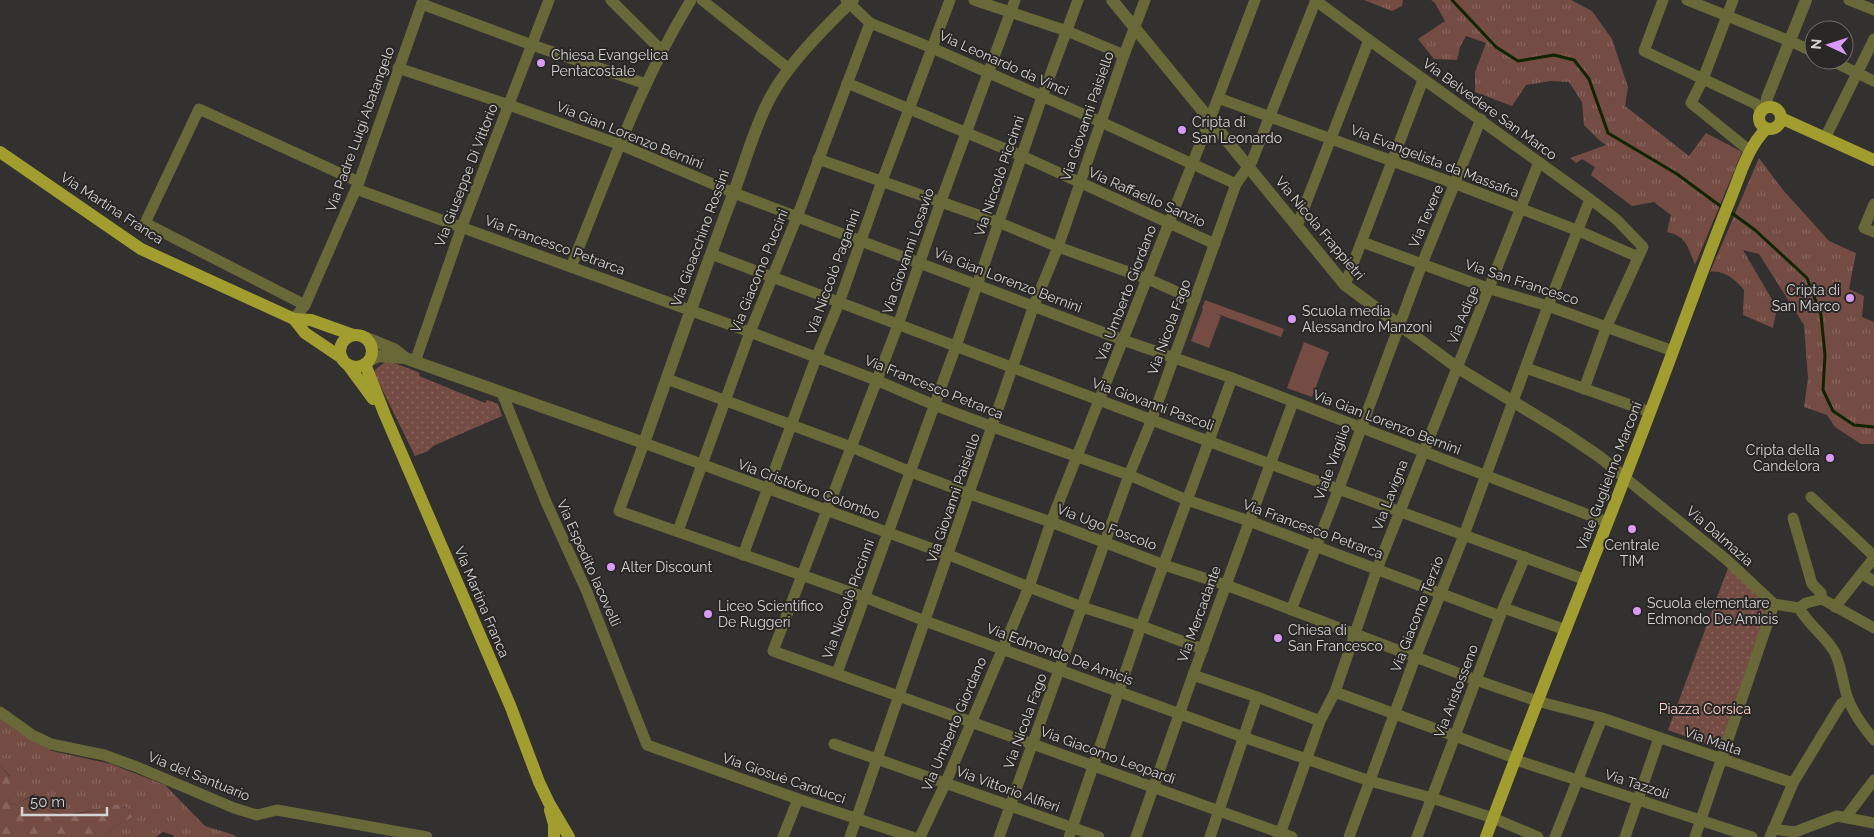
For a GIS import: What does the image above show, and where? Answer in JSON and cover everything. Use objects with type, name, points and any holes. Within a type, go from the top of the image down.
[{"type":"main road","points":[[1766,129],[1760,124],[1758,117],[1764,109],[1774,107],[1779,111],[1781,118],[1874,160]]},
{"type":"main road","name":"Viale Guglielmo Marconi","points":[[1486,837],[1650,412],[1702,270],[1750,150],[1766,129],[1773,129],[1779,125],[1781,118]]},
{"type":"main road","name":"Via Martina Franca","points":[[0,152],[141,249],[294,319],[311,320],[353,335]]},
{"type":"main road","name":"Via Martina Franca","points":[[294,319],[305,333],[345,361],[385,415]]},
{"type":"main road","points":[[348,336],[363,336],[367,338],[373,352],[367,362],[357,367],[345,361],[340,353],[342,344],[348,336]]},
{"type":"main road","name":"Via Martina Franca","points":[[367,362],[385,415],[510,705],[549,803],[554,824],[554,837]]},
{"type":"main road","name":"Via Martina Franca","points":[[549,803],[569,837]]},
{"type":"street","name":"Via Giuseppe Di Vittorio","points":[[410,360],[549,0]]},
{"type":"street","points":[[611,0],[662,51]]},
{"type":"street","points":[[571,267],[646,84],[691,0]]},
{"type":"street","points":[[702,0],[789,69]]},
{"type":"street","name":"Via Niccolò Paganini","points":[[743,555],[816,358],[839,303],[882,181],[950,0]]},
{"type":"street","points":[[974,0],[1067,31],[1124,55]]},
{"type":"street","name":"Via Giovanni Losavio","points":[[773,650],[898,325],[941,201],[1015,0]]},
{"type":"street","name":"Via Niccolò Piccinni","points":[[837,672],[911,472],[1042,97],[1078,0]]},
{"type":"street","name":"Via Nicola Frappietri","points":[[1112,0],[1345,285],[1458,368],[1512,403],[1563,432],[1624,477]]},
{"type":"street","name":"Via Giovanni Paisiello","points":[[850,837],[1034,306],[1058,247],[1124,55],[1145,0]]},
{"type":"street","name":"Via Umberto Giordano","points":[[920,837],[946,782],[1029,587],[1051,522],[1148,279],[1255,0]]},
{"type":"street","name":"Via Belvedere San Marco","points":[[1316,0],[1423,80],[1481,119],[1616,219],[1640,252]]},
{"type":"street","name":"Via Nicola Fago","points":[[999,837],[1236,184],[1252,161],[1316,0]]},
{"type":"street","points":[[1687,0],[1804,47]]},
{"type":"street","points":[[1734,0],[1703,79],[1691,103],[1750,150]]},
{"type":"street","points":[[1659,1],[1644,51],[1764,109],[1806,0]]},
{"type":"street","points":[[1849,0],[1874,10]]},
{"type":"street","name":"Via Gioacchino Rossini","points":[[620,511],[690,311],[734,193],[750,141],[770,97],[789,69],[850,1]]},
{"type":"street","name":"Via Leonardo da Vinci","points":[[850,1],[870,23],[988,72],[1236,184]]},
{"type":"street","points":[[422,2],[532,45],[646,84]]},
{"type":"street","name":"Via Padre Luigi Abatangelo","points":[[294,319],[305,305],[358,185],[422,2]]},
{"type":"street","name":"Via Giacomo Puccini","points":[[678,531],[750,332],[797,217],[870,23]]},
{"type":"street","points":[[1825,138],[1874,39]]},
{"type":"street","points":[[1297,226],[1369,40]]},
{"type":"street","name":"Via Gian Lorenzo Bernini","points":[[398,68],[621,144],[734,193],[1124,340],[1232,378],[1607,522]]},
{"type":"street","points":[[1850,70],[1874,81]]},
{"type":"street","points":[[1345,285],[1423,80]]},
{"type":"street","name":"Via Raffaello Sanzio","points":[[847,84],[1022,156],[1215,244]]},
{"type":"street","name":"Via Evangelista da Massafra","points":[[1218,98],[1640,252]]},
{"type":"street","name":"Via Francesco Petrarca","points":[[305,305],[144,223],[199,109],[358,185],[462,226],[750,332],[876,380],[993,428],[1129,475],[1187,500],[1249,521],[1440,593],[1566,630]]},
{"type":"street","name":"Via Tevere","points":[[1400,325],[1422,264],[1481,119]]},
{"type":"street","points":[[818,159],[998,222],[1058,247],[1148,279],[1195,300]]},
{"type":"street","name":"Via Adige","points":[[1458,368],[1539,162]]},
{"type":"street","name":"Via Giacomo Terzio","points":[[1349,837],[1396,714],[1415,658],[1464,535],[1548,306],[1590,199]]},
{"type":"street","points":[[1869,230],[1874,204]]},
{"type":"street","name":"Via San Francesco","points":[[1362,242],[1490,289],[1548,306],[1673,351]]},
{"type":"street","points":[[1584,388],[1606,328],[1640,252]]},
{"type":"street","name":"Via Giovanni Pascoli","points":[[711,254],[1208,441],[1586,580]]},
{"type":"street","name":"Viale Virgilio","points":[[1291,610],[1400,325]]},
{"type":"street","name":"Via Cristoforo Colombo","points":[[367,338],[394,349],[410,360]]},
{"type":"street","name":"Via Cristoforo Colombo","points":[[367,362],[378,356],[410,360],[828,510],[1082,607],[1203,649]]},
{"type":"street","name":"Via Lavigna","points":[[1279,835],[1320,721],[1335,692],[1377,569],[1458,368]]},
{"type":"street","points":[[1526,368],[1650,412]]},
{"type":"street","points":[[1070,833],[1141,626],[1232,378]]},
{"type":"street","name":"Via Ugo Foscolo","points":[[667,379],[852,447],[970,494],[1051,522],[1164,565],[1226,585],[1415,658],[1537,701]]},
{"type":"street","name":"Via Espedito Iacovelli","points":[[502,393],[546,502],[588,592],[647,745]]},
{"type":"street","name":"Via Mercadante","points":[[1136,837],[1293,402]]},
{"type":"street","name":"Via Dalmazia","points":[[1624,477],[1727,560],[1774,604]]},
{"type":"street","points":[[1811,497],[1874,557],[1835,607]]},
{"type":"street","name":"Via Edmondo De Amicis","points":[[620,511],[801,574],[1243,737],[1370,781],[1432,798],[1493,818],[1538,837]]},
{"type":"street","points":[[1793,518],[1812,584],[1821,593],[1822,599],[1874,628]]},
{"type":"street","name":"Via Aristosseno","points":[[1417,837],[1502,612],[1525,557]]},
{"type":"street","points":[[1862,574],[1874,580]]},
{"type":"street","points":[[1695,837],[1774,604],[1799,608],[1822,599]]},
{"type":"street","points":[[1799,608],[1835,652],[1848,699],[1861,723],[1874,740]]},
{"type":"street","name":"Via Giacomo Leopardi","points":[[773,650],[972,721],[1279,835],[1292,837]]},
{"type":"street","points":[[1193,675],[1257,696],[1320,721]]},
{"type":"street","name":"Via Tazzoli","points":[[1335,692],[1455,735],[1516,760],[1752,837]]},
{"type":"street","points":[[1210,837],[1220,812],[1257,696]]},
{"type":"street","points":[[1848,699],[1841,704],[1793,783],[1772,833],[1797,834],[1837,816],[1874,823]]},
{"type":"street","name":"Via Malta","points":[[1537,701],[1602,718],[1793,783]]},
{"type":"street","name":"Via del Santuario","points":[[0,712],[32,735],[51,744],[104,756],[137,767],[234,808],[257,815],[277,810],[427,837]]},
{"type":"street","points":[[1555,837],[1602,718]]},
{"type":"street","points":[[1624,837],[1658,738]]},
{"type":"street","name":"Via Vittorio Alfieri","points":[[834,744],[1010,806],[1070,833],[1099,837]]},
{"type":"street","name":"Via Giosuè Carducci","points":[[647,745],[912,837]]},
{"type":"street","points":[[1846,817],[1874,780]]},
{"type":"street","points":[[783,837],[798,799]]},
{"type":"green space","points":[[1364,0],[1403,0],[1402,6],[1392,11]]},
{"type":"green space","points":[[1431,0],[1571,0],[1592,11],[1612,39],[1628,87],[1625,106],[1689,156],[1706,133],[1742,152],[1695,265],[1683,240],[1679,236],[1667,232],[1671,215],[1654,202],[1632,206],[1591,175],[1595,167],[1582,159],[1576,163],[1570,158],[1606,145],[1584,125],[1582,102],[1569,82],[1551,81],[1526,85],[1512,106],[1475,92],[1475,72],[1486,43],[1466,36],[1460,47],[1457,60],[1434,59],[1418,39],[1445,21],[1435,3]]},
{"type":"green space","points":[[1759,158],[1783,190],[1829,241],[1856,253],[1849,289],[1864,296],[1862,317],[1874,322],[1874,444],[1861,444],[1835,427],[1827,415],[1804,407],[1808,378],[1804,325],[1759,254],[1743,250],[1777,308],[1773,328],[1743,315],[1744,290],[1738,283],[1720,272],[1710,272]]},
{"type":"green space","points":[[1205,300],[1284,329],[1281,337],[1215,313],[1221,316],[1209,348],[1191,341]]},
{"type":"green space","points":[[1304,342],[1329,352],[1312,397],[1287,388]]},
{"type":"green space","points":[[385,362],[392,362],[420,373],[419,376],[485,403],[487,400],[498,404],[502,416],[433,446],[428,451],[415,456],[375,375],[375,370]]},
{"type":"green space","name":"Piazza Corsica","points":[[1728,568],[1769,604],[1720,749],[1668,730]]},
{"type":"green space","points":[[0,718],[17,731],[52,751],[111,764],[165,785],[205,826],[236,837],[174,837],[163,832],[156,837],[104,837],[113,828],[128,819],[126,807],[113,805],[102,809],[65,815],[51,811],[44,796],[34,794],[15,805],[9,802],[10,776],[0,766]]},
{"type":"green space","points":[[0,766],[12,781],[13,788],[8,798],[9,802],[14,805],[39,793],[44,796],[51,811],[59,814],[76,814],[119,805],[132,810],[134,816],[113,828],[104,837],[0,837]]},
{"type":"waterway","points":[[1452,0],[1496,47],[1518,61],[1554,55],[1574,60],[1589,79],[1608,133],[1677,174],[1723,208]]},
{"type":"waterway","points":[[1729,211],[1755,230],[1807,278],[1821,315],[1825,355],[1823,390],[1833,411],[1854,425],[1874,427]]},
{"type":"place","name":"Chiesa Evangelica Pentacostale","points":[[541,63]]},
{"type":"place","name":"Cripta di San Leonardo","points":[[1182,130]]},
{"type":"place","name":"Cripta di San Marco","points":[[1850,298]]},
{"type":"place","name":"Scuola media Alessandro Manzoni","points":[[1292,319]]},
{"type":"place","name":"Cripta della Candelora","points":[[1830,458]]},
{"type":"place","name":"Centrale TIM","points":[[1632,529]]},
{"type":"place","name":"Alter Discount","points":[[611,567]]},
{"type":"place","name":"Scuola elementare Edmondo De Amicis","points":[[1637,611]]},
{"type":"place","name":"Liceo Scientifico De Ruggeri","points":[[708,614]]},
{"type":"place","name":"Chiesa di San Francesco","points":[[1278,638]]}]
